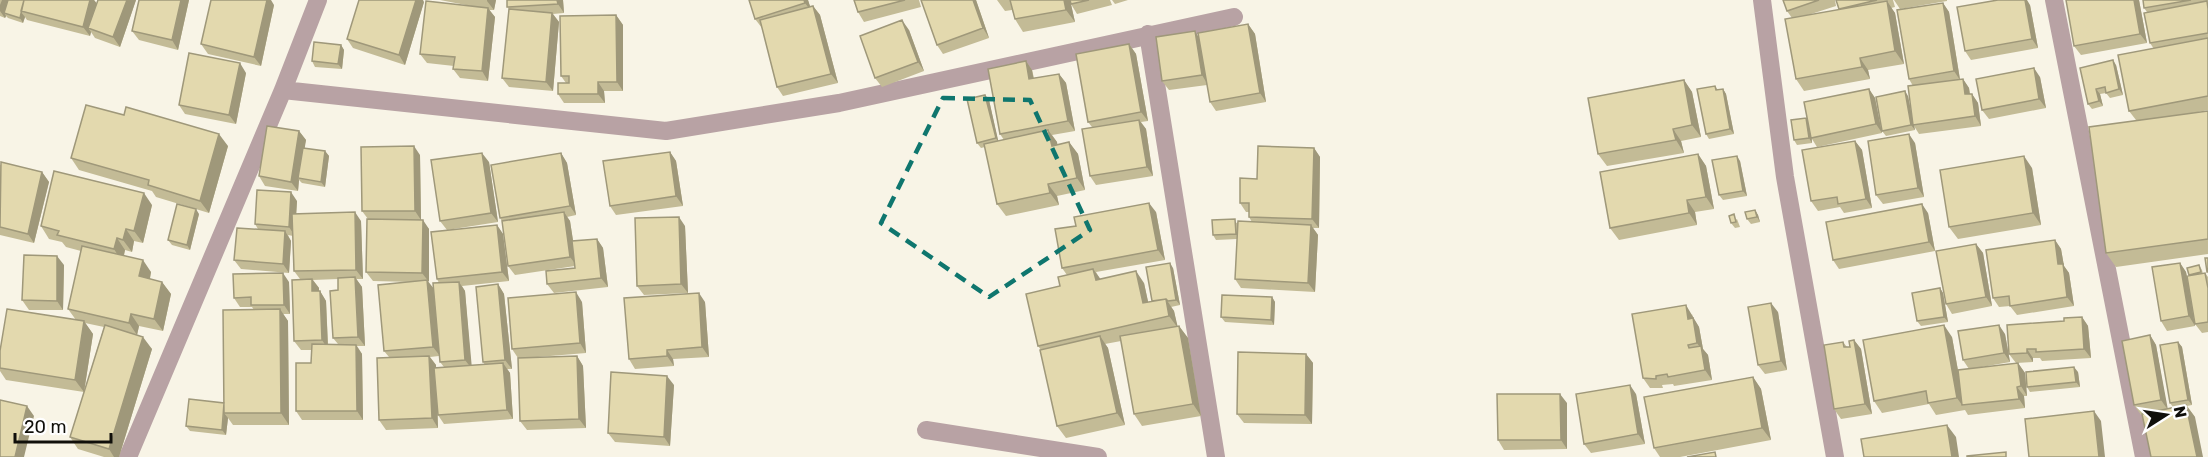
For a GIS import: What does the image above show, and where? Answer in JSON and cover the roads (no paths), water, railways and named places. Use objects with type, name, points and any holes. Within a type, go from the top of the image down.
[{"type":"street","points":[[128,457],[283,90],[318,0]]},
{"type":"street","points":[[1762,0],[1785,177],[1835,457]]},
{"type":"street","points":[[2054,0],[2144,457]]},
{"type":"street","points":[[283,90],[666,131],[839,103],[1234,17]]},
{"type":"street","points":[[1148,34],[1216,457]]},
{"type":"street","points":[[926,430],[1098,457]]}]
